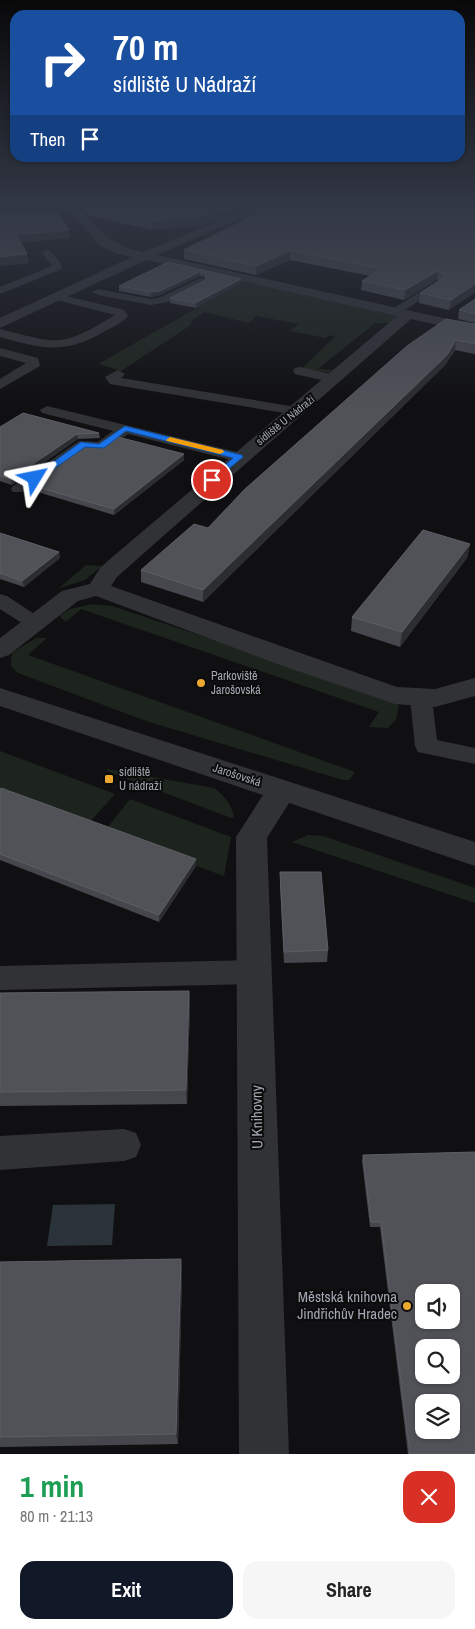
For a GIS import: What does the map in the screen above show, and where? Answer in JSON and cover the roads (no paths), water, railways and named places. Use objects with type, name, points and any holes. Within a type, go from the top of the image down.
[{"type":"street","points":[[0,324],[119,270]]},
{"type":"street","points":[[212,270],[475,329]]},
{"type":"street","name":"sídliště U Nádraží","points":[[98,589],[108,573],[239,457],[334,379],[402,313]]},
{"type":"street","points":[[0,650],[70,596],[98,589],[394,695],[420,699],[452,695],[475,686]]},
{"type":"street","name":"Jarošovská","points":[[0,697],[475,854]]},
{"type":"street","name":"U Knihovny","points":[[264,1454],[251,837],[282,790]]},
{"type":"lane","points":[[0,291],[54,270]]},
{"type":"lane","points":[[76,288],[151,302],[164,300],[202,280]]},
{"type":"lane","points":[[402,313],[436,285]]},
{"type":"lane","points":[[0,332],[39,344],[62,347],[83,340],[122,316],[120,312],[57,297]]},
{"type":"lane","points":[[0,352],[33,362],[33,366],[0,385]]},
{"type":"lane","points":[[300,372],[334,379]]},
{"type":"lane","points":[[118,374],[112,377],[115,381],[296,411]]},
{"type":"lane","points":[[47,410],[239,457]]},
{"type":"lane","points":[[19,489],[84,444],[101,446],[125,429]]},
{"type":"lane","points":[[0,600],[35,623]]},
{"type":"lane","points":[[420,699],[426,746],[475,756]]},
{"type":"lane","points":[[0,978],[254,972]]},
{"type":"lane","points":[[0,1153],[124,1145]]},
{"type":"place","name":"Parkoviště Jarošovská","points":[[201,683]]},
{"type":"place","name":"sídliště U nádraží","points":[[109,779]]},
{"type":"place","name":"Městská knihovna Jindřichův Hradec","points":[[407,1306]]}]
